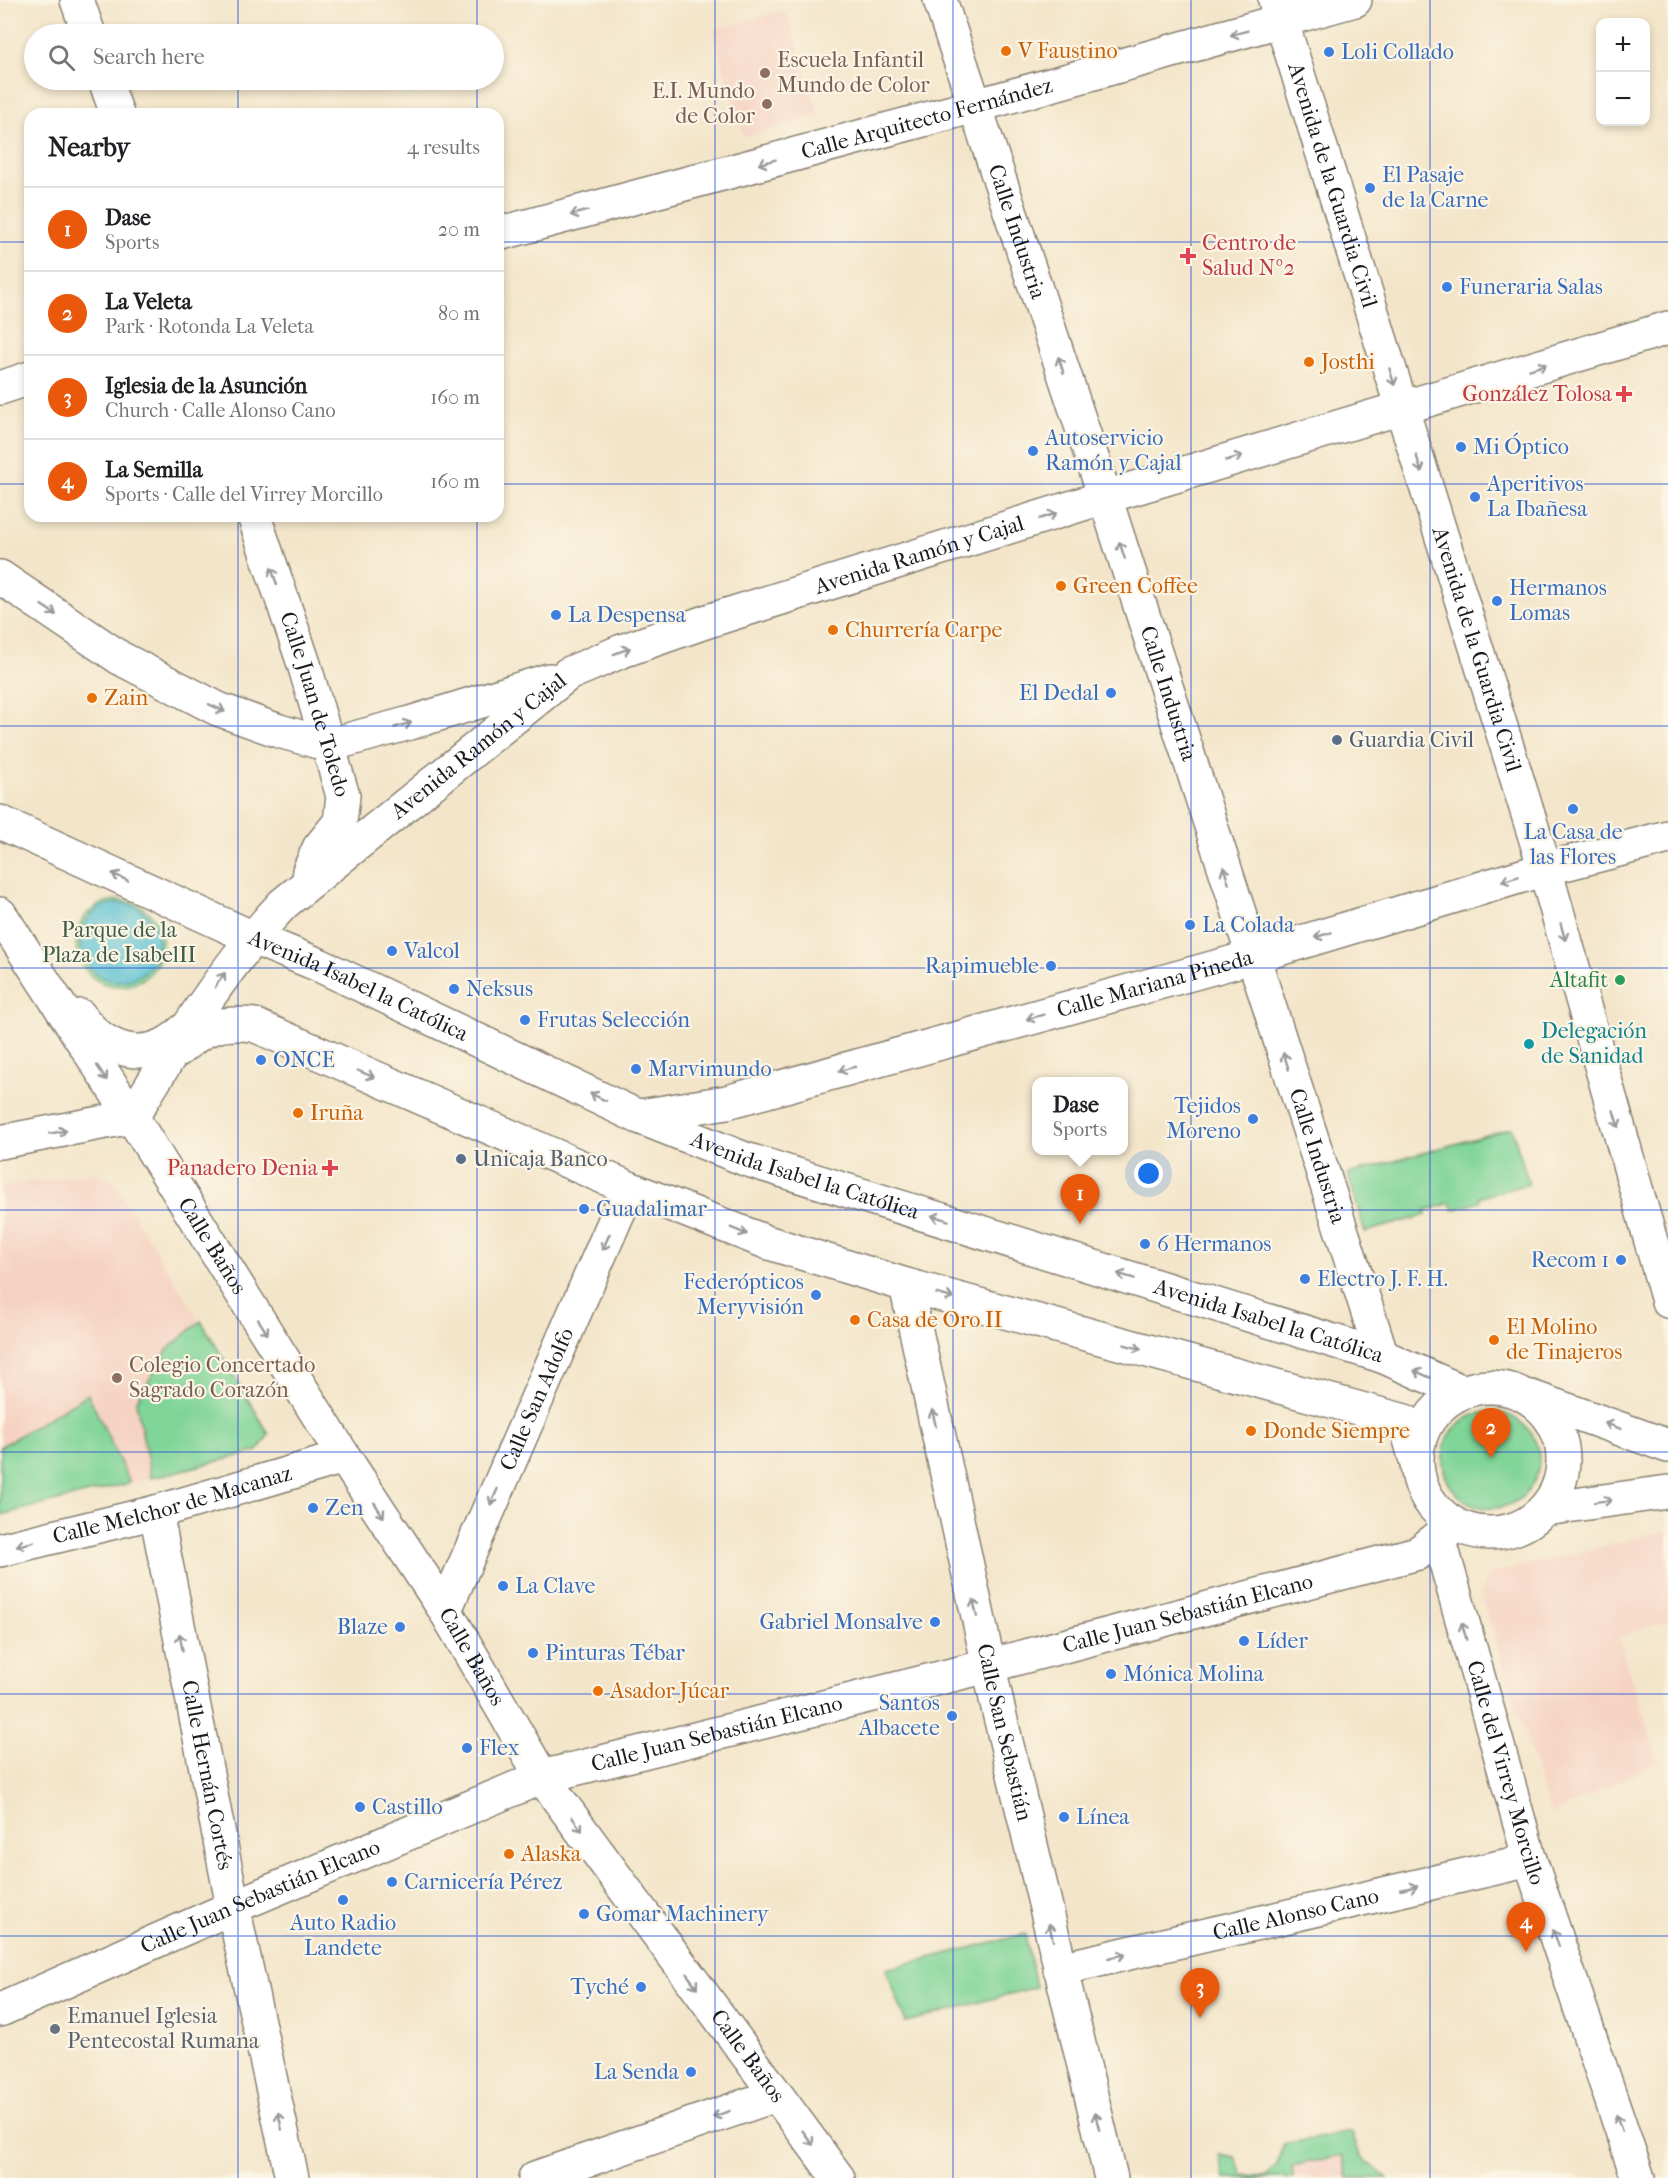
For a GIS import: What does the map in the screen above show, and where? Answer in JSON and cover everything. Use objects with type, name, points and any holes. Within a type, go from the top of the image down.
[{"type":"street","points":[[77,0],[85,24]]},
{"type":"street","name":"Calle Industria","points":[[940,0],[1105,497],[1382,1356]]},
{"type":"street","name":"Calle Arquitecto Fernández","points":[[504,232],[975,106],[1278,11],[1355,0]]},
{"type":"street","name":"Avenida de la Guardia Civil","points":[[1278,11],[1545,869],[1668,1301]]},
{"type":"street","points":[[109,90],[115,108]]},
{"type":"street","name":"Avenida Ramón y Cajal","points":[[190,1023],[251,938],[293,895],[568,674],[708,621],[1105,497],[1668,328]]},
{"type":"street","points":[[0,388],[24,380]]},
{"type":"street","name":"Calle Juan de Toledo","points":[[256,522],[329,745],[343,796],[340,822],[319,848],[293,895]]},
{"type":"street","points":[[0,578],[120,658],[218,709],[279,731],[329,745],[410,723],[568,674]]},
{"type":"street","name":"Avenida Isabel la Católica","points":[[0,822],[251,938],[320,965],[639,1117],[745,1159],[1382,1356],[1461,1391]]},
{"type":"street","name":"Calle Mariana Pineda","points":[[639,1117],[727,1102],[1252,957],[1545,869],[1668,837]]},
{"type":"street","points":[[293,895],[289,927],[320,965]]},
{"type":"street","points":[[2,916],[20,929],[90,1031],[112,1046],[129,1052],[149,1051],[170,1041],[190,1023]]},
{"type":"street","name":"Calle Baños","points":[[2,916],[132,1117],[344,1457],[445,1610],[542,1777],[838,2178]]},
{"type":"street","points":[[168,1058],[209,1028],[232,1022],[254,1025],[629,1188],[766,1242],[906,1285],[1405,1421],[1421,1486],[1440,1514],[1446,1532],[1499,1533],[1525,1524],[1545,1509],[1561,1479],[1563,1453],[1557,1429],[1550,1417],[1532,1400],[1510,1389]]},
{"type":"street","points":[[0,1142],[132,1117],[190,1023]]},
{"type":"street","name":"Calle San Adolfo","points":[[445,1610],[629,1188]]},
{"type":"street","name":"Calle San Sebastián","points":[[906,1285],[988,1665],[1111,2178]]},
{"type":"street","points":[[1416,1461],[1418,1443],[1428,1419],[1461,1391],[1476,1387],[1510,1389],[1668,1445]]},
{"type":"street","name":"Calle Melchor de Macanaz","points":[[0,1550],[156,1512],[344,1457]]},
{"type":"street","points":[[1545,1509],[1668,1492]]},
{"type":"street","name":"Calle Hernán Cortés","points":[[156,1512],[233,1907],[292,2178]]},
{"type":"street","name":"Calle Juan Sebastián Elcano","points":[[0,2010],[233,1907],[542,1777],[988,1665],[1418,1553],[1446,1532]]},
{"type":"street","name":"Calle del Virrey Morcillo","points":[[1446,1532],[1530,1860],[1638,2178]]},
{"type":"street","name":"Calle Alonso Cano","points":[[1060,1969],[1530,1860]]},
{"type":"street","points":[[535,2178],[776,2095]]},
{"type":"shaded area","name":"Escuela Infantil Mundo de Color","points":[[786,10],[819,115],[744,137],[713,30]]},
{"type":"shaded area","name":"Colegio Concertado Sagrado Corazón","points":[[94,1172],[113,1181],[269,1434],[258,1451],[0,1515],[0,1187]]},
{"type":"shaded area","points":[[1668,1530],[1668,1621],[1618,1637],[1658,1761],[1551,1815],[1480,1592],[1490,1574]]},
{"type":"shaded area","points":[[1342,2155],[1348,2178],[1293,2178],[1292,2166]]},
{"type":"green space","name":"Parque de la Plaza de IsabelII","points":[[119,900],[135,904],[149,913],[158,927],[162,943],[158,959],[149,973],[135,982],[119,986],[103,982],[89,973],[80,959],[76,943],[80,927],[89,913],[103,904]]},
{"type":"green space","points":[[1512,1128],[1529,1184],[1479,1197],[1480,1202],[1453,1210],[1450,1203],[1425,1211],[1426,1215],[1365,1232],[1348,1174]]},
{"type":"green space","points":[[201,1321],[269,1434],[258,1451],[151,1478],[136,1402],[167,1350]]},
{"type":"green space","points":[[88,1394],[130,1483],[0,1515],[0,1447]]},
{"type":"green space","points":[[1491,1412],[1509,1416],[1525,1426],[1535,1442],[1539,1460],[1535,1478],[1525,1494],[1509,1504],[1491,1508],[1473,1504],[1457,1494],[1447,1478],[1443,1460],[1447,1442],[1457,1426],[1473,1416]]},
{"type":"green space","points":[[1025,1934],[1036,1987],[906,2022],[886,1969]]},
{"type":"green space","points":[[1352,2132],[1360,2156],[1388,2178],[1348,2178],[1342,2155],[1292,2166],[1293,2178],[1224,2178],[1219,2154],[1235,2157],[1242,2175],[1266,2176],[1277,2166],[1283,2144]]},
{"type":"water","name":"Parque de la Plaza de IsabelII","points":[[119,903],[134,906],[147,914],[155,927],[158,942],[155,957],[147,970],[134,978],[119,981],[104,978],[91,970],[83,957],[80,942],[83,927],[91,914],[104,906]]},
{"type":"place","name":"V Faustino","points":[[1006,51]]},
{"type":"place","name":"Loli Collado","points":[[1329,52]]},
{"type":"place","name":"Escuela Infantil Mundo de Color","points":[[765,73]]},
{"type":"place","name":"E.I. Mundo de Color","points":[[767,104]]},
{"type":"place","name":"El Pasaje de la Carne","points":[[1370,188]]},
{"type":"place","name":"Centro de Salud Nº2","points":[[1188,256]]},
{"type":"place","name":"Funeraria Salas","points":[[1447,287]]},
{"type":"place","name":"Josthi","points":[[1309,362]]},
{"type":"place","name":"González Tolosa","points":[[1624,394]]},
{"type":"place","name":"Mi Óptico","points":[[1461,447]]},
{"type":"place","name":"Autoservicio Ramón y Cajal","points":[[1033,451]]},
{"type":"place","name":"Aperitivos La Ibañesa","points":[[1475,497]]},
{"type":"place","name":"Green Coffee","points":[[1061,586]]},
{"type":"place","name":"Hermanos Lomas","points":[[1497,601]]},
{"type":"place","name":"La Despensa","points":[[556,615]]},
{"type":"place","name":"Churrería Carpe","points":[[833,630]]},
{"type":"place","name":"El Dedal","points":[[1111,693]]},
{"type":"place","name":"Zain","points":[[92,698]]},
{"type":"place","name":"Guardia Civil","points":[[1337,740]]},
{"type":"place","name":"La Casa de las Flores","points":[[1573,809]]},
{"type":"place","name":"La Colada","points":[[1190,925]]},
{"type":"place","name":"Valcol","points":[[392,951]]},
{"type":"place","name":"Rapimueble","points":[[1051,966]]},
{"type":"place","name":"Altafit","points":[[1620,980]]},
{"type":"place","name":"Neksus","points":[[454,989]]},
{"type":"place","name":"Frutas Selección","points":[[525,1020]]},
{"type":"place","name":"Delegación de Sanidad","points":[[1529,1044]]},
{"type":"place","name":"ONCE","points":[[261,1060]]},
{"type":"place","name":"Marvimundo","points":[[636,1069]]},
{"type":"place","name":"Iruña","points":[[298,1113]]},
{"type":"place","name":"Tejidos Moreno","points":[[1253,1119]]},
{"type":"place","name":"Unicaja Banco","points":[[461,1159]]},
{"type":"place","name":"Panadero Denia","points":[[330,1168]]},
{"type":"place","name":"Guadalimar","points":[[584,1209]]},
{"type":"place","name":"Dase","points":[[1080,1224]]},
{"type":"place","name":"6 Hermanos","points":[[1145,1244]]},
{"type":"place","name":"Recom 1","points":[[1621,1260]]},
{"type":"place","name":"Electro J. F. H.","points":[[1305,1279]]},
{"type":"place","name":"Federópticos Meryvisión","points":[[816,1295]]},
{"type":"place","name":"Casa de Oro II","points":[[855,1320]]},
{"type":"place","name":"El Molino de Tinajeros","points":[[1494,1340]]},
{"type":"place","name":"Colegio Concertado Sagrado Corazón","points":[[117,1378]]},
{"type":"place","name":"Donde Siempre","points":[[1251,1431]]},
{"type":"place","name":"La Veleta","points":[[1491,1458]]},
{"type":"place","name":"Zen","points":[[313,1508]]},
{"type":"place","name":"La Clave","points":[[503,1586]]},
{"type":"place","name":"Gabriel Monsalve","points":[[935,1622]]},
{"type":"place","name":"Blaze","points":[[400,1627]]},
{"type":"place","name":"Líder","points":[[1244,1641]]},
{"type":"place","name":"Pinturas Tébar","points":[[533,1653]]},
{"type":"place","name":"Mónica Molina","points":[[1111,1674]]},
{"type":"place","name":"Asador Júcar","points":[[598,1691]]},
{"type":"place","name":"Santos Albacete","points":[[952,1716]]},
{"type":"place","name":"Flex","points":[[467,1748]]},
{"type":"place","name":"Castillo","points":[[360,1807]]},
{"type":"place","name":"Línea","points":[[1064,1817]]},
{"type":"place","name":"Alaska","points":[[509,1854]]},
{"type":"place","name":"Carnicería Pérez","points":[[392,1882]]},
{"type":"place","name":"Auto Radio Landete","points":[[343,1900]]},
{"type":"place","name":"Gomar Machinery","points":[[584,1914]]},
{"type":"place","name":"La Semilla","points":[[1526,1952]]},
{"type":"place","name":"Tyché","points":[[641,1987]]},
{"type":"place","name":"Iglesia de la Asunción","points":[[1200,2018]]},
{"type":"place","name":"Emanuel Iglesia Pentecostal Rumana","points":[[55,2029]]},
{"type":"place","name":"La Senda","points":[[691,2072]]}]
